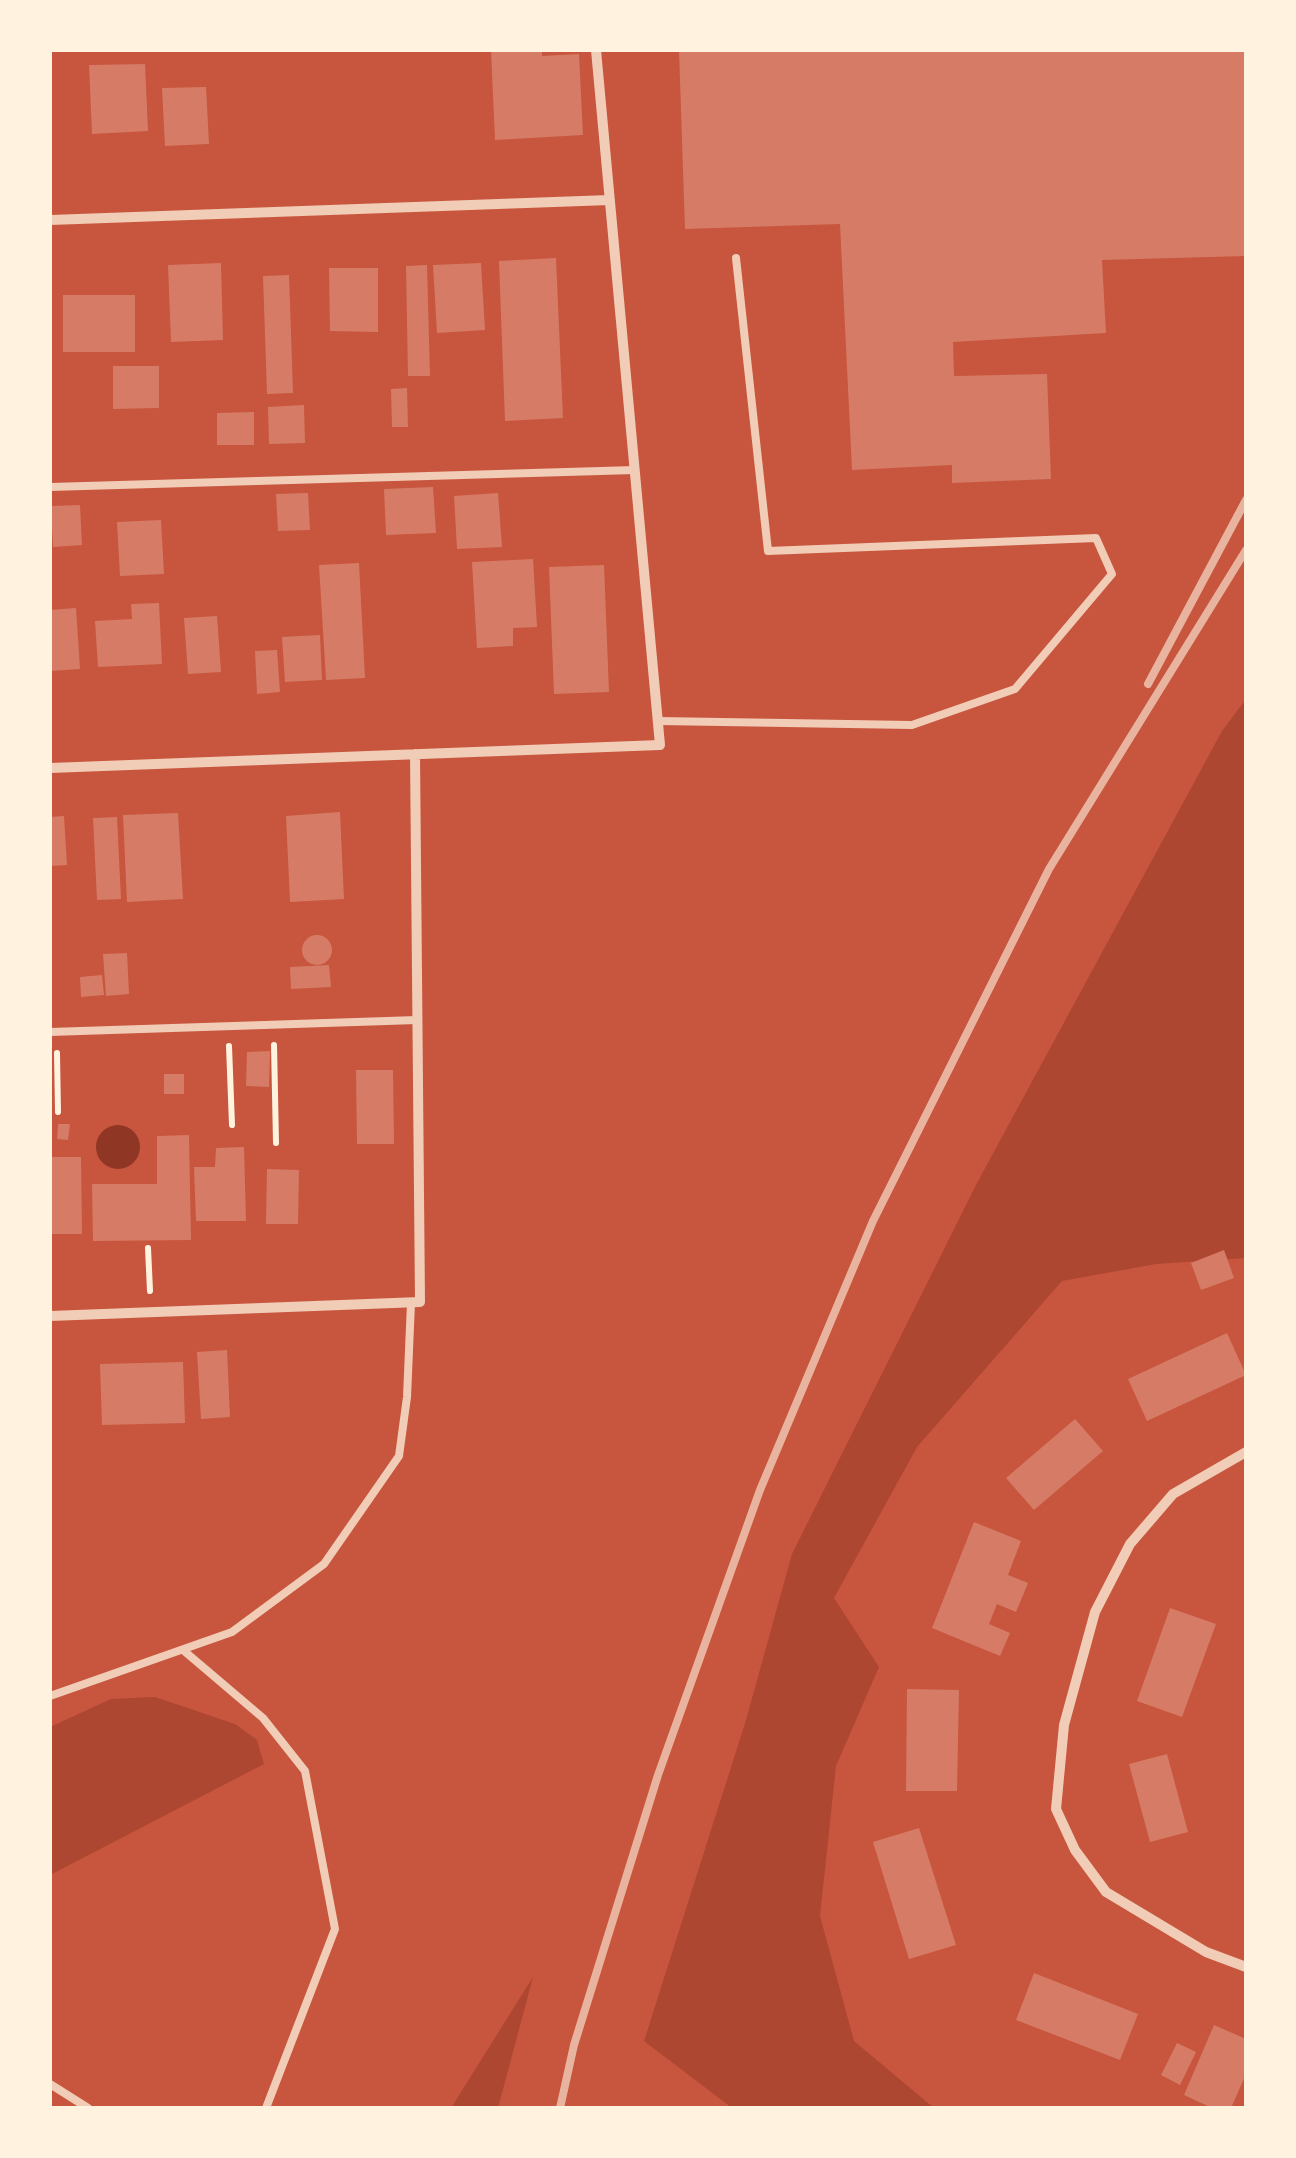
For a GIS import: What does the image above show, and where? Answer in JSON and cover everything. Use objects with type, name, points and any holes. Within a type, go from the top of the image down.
[{"type":"street","points":[[50,768],[660,746],[596,50]]},
{"type":"street","points":[[50,220],[610,200]]},
{"type":"street","points":[[50,1316],[415,1302],[416,754]]},
{"type":"street","points":[[1246,1452],[1173,1494],[1130,1544],[1094,1612],[1064,1725],[1056,1809],[1075,1850],[1106,1892],[1206,1952],[1246,1968]]},
{"type":"lane","points":[[658,720],[912,725],[1015,689],[1112,574],[1096,538],[768,551],[736,258]]},
{"type":"lane","points":[[50,486],[635,470]]},
{"type":"lane","points":[[53,1032],[418,1020]]},
{"type":"lane","points":[[50,1696],[232,1632],[324,1564],[399,1456],[415,1302]]},
{"type":"lane","points":[[183,1650],[263,1718],[305,1771],[335,1929],[266,2108]]},
{"type":"lane","points":[[50,2084],[88,2108]]},
{"type":"path","points":[[274,1025],[276,1144]]},
{"type":"path","points":[[228,1026],[232,1124]]},
{"type":"path","points":[[53,1032],[58,1112]]},
{"type":"path","points":[[148,1248],[151,1312]]},
{"type":"shaded area","points":[[1246,699],[1246,1258],[1156,1264],[1062,1281],[917,1447],[834,1598],[879,1667],[836,1766],[820,1916],[854,2041],[934,2108],[732,2108],[644,2041],[746,1720],[792,1554],[977,1183],[1222,731]]},
{"type":"shaded area","points":[[118,1125],[133,1132],[140,1147],[133,1162],[118,1169],[103,1162],[96,1147],[103,1132]]},
{"type":"shaded area","points":[[155,1697],[235,1724],[257,1740],[264,1764],[50,1875],[50,1727],[111,1699]]},
{"type":"shaded area","points":[[533,1977],[498,2108],[451,2108]]},
{"type":"building","points":[[491,50],[542,50],[542,56],[579,54],[583,135],[495,140]]},
{"type":"building","points":[[679,50],[1246,50],[1246,256],[1102,260],[1106,333],[953,342],[954,376],[1047,374],[1051,479],[952,483],[952,465],[852,470],[840,224],[685,229]]},
{"type":"building","points":[[145,64],[148,131],[92,134],[89,65]]},
{"type":"building","points":[[206,87],[209,144],[165,146],[162,88]]},
{"type":"building","points":[[556,258],[563,418],[505,421],[499,261]]},
{"type":"building","points":[[221,263],[223,340],[171,342],[168,265]]},
{"type":"building","points":[[481,263],[485,330],[437,333],[433,265]]},
{"type":"building","points":[[427,265],[430,376],[408,376],[406,266]]},
{"type":"building","points":[[329,268],[378,268],[378,332],[330,331]]},
{"type":"building","points":[[289,275],[293,393],[267,394],[263,276]]},
{"type":"building","points":[[63,295],[135,295],[135,352],[63,352]]},
{"type":"building","points":[[113,366],[159,366],[159,408],[113,409]]},
{"type":"building","points":[[407,388],[408,427],[392,427],[391,389]]},
{"type":"building","points":[[304,405],[305,443],[269,444],[268,407]]},
{"type":"building","points":[[254,412],[254,445],[217,445],[217,413]]},
{"type":"building","points":[[433,487],[436,533],[386,535],[384,489]]},
{"type":"building","points":[[308,493],[310,530],[278,531],[276,494]]},
{"type":"building","points":[[498,493],[502,547],[457,549],[454,496]]},
{"type":"building","points":[[80,505],[82,545],[53,547],[51,506]]},
{"type":"building","points":[[161,520],[164,574],[120,576],[117,522]]},
{"type":"building","points":[[533,559],[537,627],[513,628],[513,646],[477,648],[472,562]]},
{"type":"building","points":[[359,563],[365,678],[326,680],[319,565]]},
{"type":"building","points":[[604,565],[609,692],[554,694],[549,567]]},
{"type":"building","points":[[159,603],[162,664],[98,667],[95,621],[132,619],[131,604]]},
{"type":"building","points":[[76,608],[80,669],[50,671],[50,610]]},
{"type":"building","points":[[217,616],[221,672],[188,674],[184,618]]},
{"type":"building","points":[[320,635],[322,680],[285,682],[282,637]]},
{"type":"building","points":[[277,650],[280,692],[257,694],[255,651]]},
{"type":"building","points":[[340,812],[344,899],[290,902],[286,816]]},
{"type":"building","points":[[178,813],[183,899],[127,902],[123,815]]},
{"type":"building","points":[[64,816],[67,865],[50,866],[50,817]]},
{"type":"building","points":[[117,817],[121,899],[97,900],[93,818]]},
{"type":"building","points":[[317,935],[331,944],[332,950],[323,964],[317,965],[303,956],[302,950],[311,936]]},
{"type":"building","points":[[127,953],[129,994],[106,996],[103,954]]},
{"type":"building","points":[[329,965],[331,987],[291,989],[290,967]]},
{"type":"building","points":[[102,975],[104,995],[81,997],[80,977]]},
{"type":"building","points":[[270,1051],[269,1087],[246,1086],[247,1052]]},
{"type":"building","points":[[356,1070],[393,1070],[394,1144],[357,1144]]},
{"type":"building","points":[[164,1074],[184,1074],[184,1094],[164,1094]]},
{"type":"building","points":[[58,1124],[70,1124],[68,1140],[57,1139]]},
{"type":"building","points":[[189,1135],[191,1240],[93,1241],[92,1184],[157,1184],[157,1136]]},
{"type":"building","points":[[244,1147],[246,1221],[196,1221],[194,1167],[215,1167],[216,1148]]},
{"type":"building","points":[[50,1157],[81,1157],[82,1234],[50,1234]]},
{"type":"building","points":[[267,1169],[299,1170],[298,1224],[266,1224]]},
{"type":"building","points":[[1224,1250],[1234,1278],[1201,1290],[1191,1263]]},
{"type":"building","points":[[1227,1333],[1246,1375],[1147,1421],[1128,1379]]},
{"type":"building","points":[[227,1350],[230,1417],[201,1419],[197,1352]]},
{"type":"building","points":[[183,1362],[185,1423],[102,1425],[100,1364]]},
{"type":"building","points":[[1075,1419],[1103,1451],[1034,1510],[1006,1478]]},
{"type":"building","points":[[974,1522],[1021,1541],[1008,1575],[1028,1583],[1016,1612],[997,1604],[989,1624],[1010,1633],[1000,1656],[932,1628]]},
{"type":"building","points":[[1170,1608],[1216,1624],[1182,1717],[1137,1701]]},
{"type":"building","points":[[907,1689],[959,1690],[957,1791],[906,1791]]},
{"type":"building","points":[[1167,1754],[1188,1832],[1150,1842],[1129,1764]]},
{"type":"building","points":[[919,1828],[956,1945],[909,1959],[873,1842]]},
{"type":"building","points":[[1034,1973],[1138,2014],[1120,2060],[1016,2020]]},
{"type":"building","points":[[1214,2025],[1246,2039],[1246,2074],[1231,2108],[1212,2108],[1184,2095]]},
{"type":"building","points":[[1177,2043],[1196,2052],[1180,2085],[1161,2075]]},
{"type":"railway","points":[[1148,684],[1246,500]]},
{"type":"railway","points":[[560,2108],[574,2045],[658,1775],[760,1490],[873,1221],[1049,869],[1246,550]]}]
